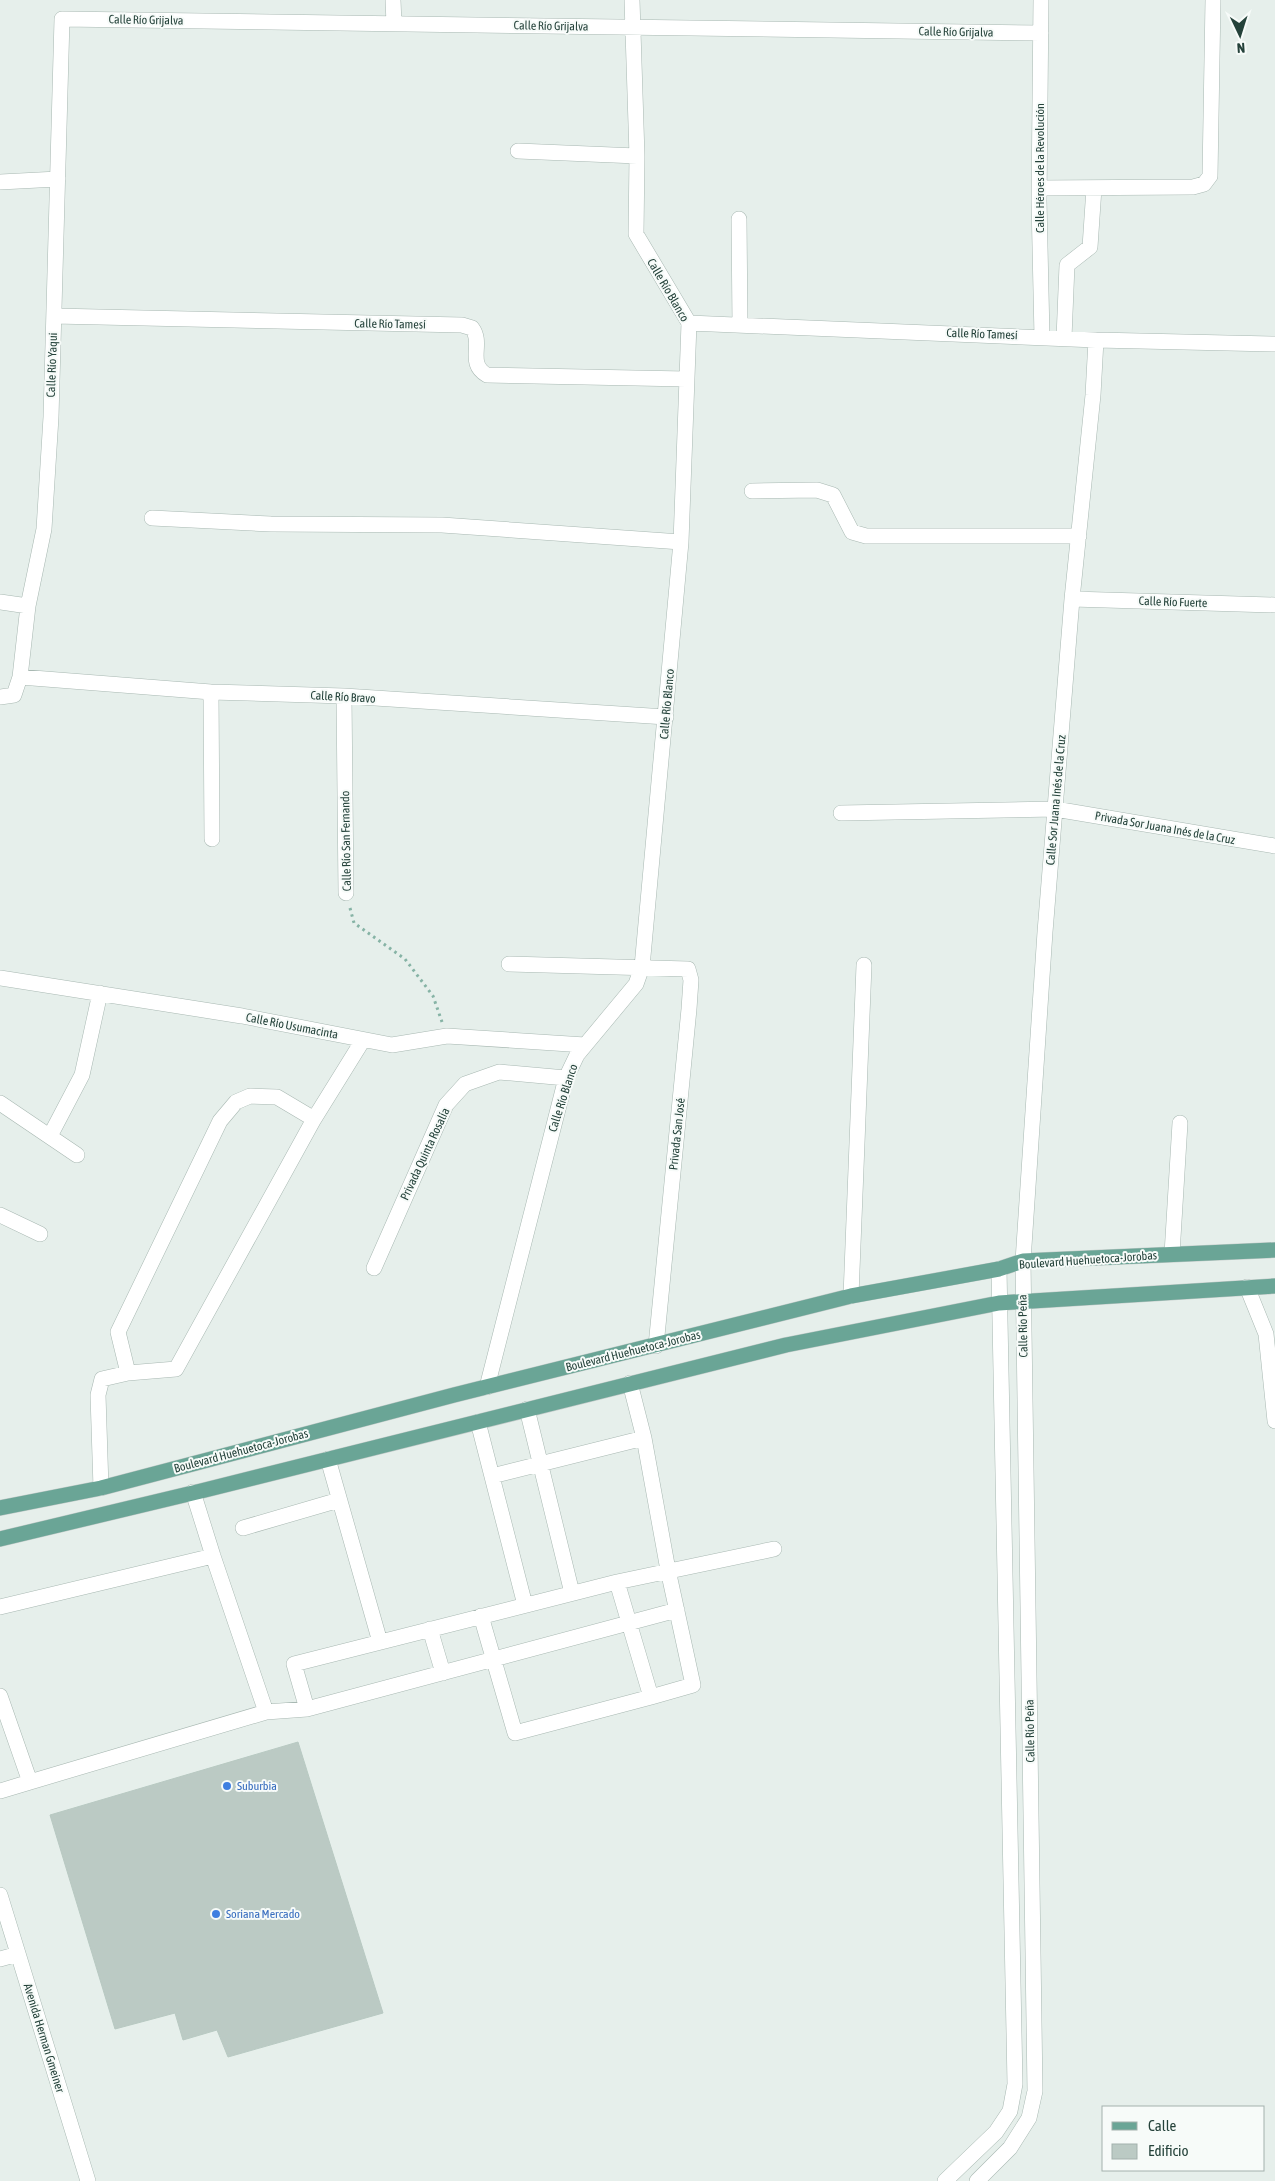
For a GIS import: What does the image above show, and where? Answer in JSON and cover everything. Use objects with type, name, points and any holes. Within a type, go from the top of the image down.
[{"type":"main road","name":"Boulevard Huehuetoca-Jorobas","points":[[0,1508],[101,1488],[487,1387],[851,1296],[999,1269],[1023,1261],[1275,1250]]},
{"type":"main road","points":[[0,1539],[786,1345],[999,1303],[1275,1286]]},
{"type":"street","points":[[393,0],[394,24]]},
{"type":"street","name":"Calle Río Blanco","points":[[487,1387],[566,1078],[577,1055],[636,984],[642,967],[681,542],[689,323],[636,234],[637,156],[632,0]]},
{"type":"street","name":"Calle Héroes de la Revolución","points":[[1041,0],[1039,188],[1042,336]]},
{"type":"street","points":[[1039,188],[1192,187],[1204,184],[1210,176],[1213,0]]},
{"type":"street","name":"Calle Río Grijalva","points":[[62,19],[1040,33]]},
{"type":"street","name":"Calle Río Yaqui","points":[[0,697],[14,695],[20,677],[28,606],[44,529],[51,417],[62,19]]},
{"type":"street","points":[[518,151],[637,156]]},
{"type":"street","points":[[0,182],[58,179]]},
{"type":"street","points":[[1064,338],[1067,264],[1090,246],[1094,188]]},
{"type":"street","points":[[739,219],[740,325]]},
{"type":"street","name":"Calle Río Tamesí","points":[[54,316],[462,325],[472,328],[476,334],[476,363],[479,371],[487,375],[686,379]]},
{"type":"street","name":"Calle Río Tamesí","points":[[689,323],[1042,336],[1096,340],[1275,344]]},
{"type":"street","name":"Calle Sor Juana Inés de la Cruz","points":[[1023,1261],[1045,932],[1072,599],[1093,395],[1096,340]]},
{"type":"street","points":[[752,491],[817,490],[833,496],[852,532],[866,536],[1079,536]]},
{"type":"street","points":[[152,518],[271,524],[442,525],[681,542]]},
{"type":"street","name":"Calle Río Fuerte","points":[[1072,599],[1275,605]]},
{"type":"street","points":[[0,602],[28,606]]},
{"type":"street","name":"Calle Río Bravo","points":[[20,677],[211,692],[344,696],[666,717]]},
{"type":"street","points":[[211,692],[212,839]]},
{"type":"street","name":"Calle Río San Fernando","points":[[344,696],[346,893]]},
{"type":"street","name":"Privada Sor Juana Inés de la Cruz","points":[[841,813],[1055,809],[1275,846]]},
{"type":"street","points":[[509,964],[642,967]]},
{"type":"street","points":[[851,1296],[864,965]]},
{"type":"street","name":"Privada San José","points":[[642,967],[688,969],[691,980],[656,1346]]},
{"type":"street","name":"Calle Río Usumacinta","points":[[0,978],[242,1016],[392,1045],[447,1036],[585,1045]]},
{"type":"street","points":[[50,1136],[82,1075],[100,993]]},
{"type":"street","points":[[101,1488],[98,1395],[102,1379],[176,1369],[314,1119],[363,1040]]},
{"type":"street","name":"Privada Quinta Rosalía","points":[[374,1268],[446,1105],[465,1084],[499,1072],[566,1078]]},
{"type":"street","points":[[128,1374],[118,1332],[220,1121],[236,1102],[250,1096],[277,1097],[314,1119]]},
{"type":"street","points":[[0,1103],[77,1155]]},
{"type":"street","points":[[1172,1254],[1180,1122]]},
{"type":"street","points":[[0,1215],[40,1234]]},
{"type":"street","name":"Calle Río Peña","points":[[977,2181],[1010,2148],[1029,2118],[1036,2091],[1023,1261]]},
{"type":"street","name":"Calle Río Peña","points":[[945,2181],[996,2132],[1010,2111],[1015,2084],[999,1269]]},
{"type":"street","points":[[1248,1287],[1266,1334],[1275,1421]]},
{"type":"street","points":[[480,1616],[515,1733],[693,1685],[668,1570],[644,1438],[630,1383]]},
{"type":"street","points":[[527,1409],[572,1593]]},
{"type":"street","points":[[478,1422],[525,1605]]},
{"type":"street","points":[[492,1476],[644,1438]]},
{"type":"street","points":[[328,1459],[380,1642]]},
{"type":"street","points":[[194,1492],[213,1556],[266,1712]]},
{"type":"street","points":[[242,1528],[339,1500]]},
{"type":"street","points":[[307,1709],[294,1664],[617,1582],[774,1549]]},
{"type":"street","points":[[0,1607],[213,1556]]},
{"type":"street","points":[[617,1582],[651,1697]]},
{"type":"street","points":[[0,1791],[266,1712],[307,1709],[677,1610]]},
{"type":"street","points":[[430,1629],[443,1673]]},
{"type":"street","points":[[0,1696],[30,1782]]},
{"type":"street","name":"Avenida Herman Gmeiner","points":[[0,1895],[88,2181]]},
{"type":"street","points":[[0,1959],[18,1954]]},
{"type":"path","name":"Calle Río San Fernando","points":[[346,893],[354,923],[405,959],[433,996],[447,1036]]},
{"type":"building","name":"Soriana Mercado","points":[[298,1742],[383,2013],[228,2057],[217,2030],[183,2040],[175,2013],[115,2029],[50,1815]]},
{"type":"place","name":"Suburbia","points":[[227,1786]]},
{"type":"place","name":"Soriana Mercado","points":[[216,1914]]}]
